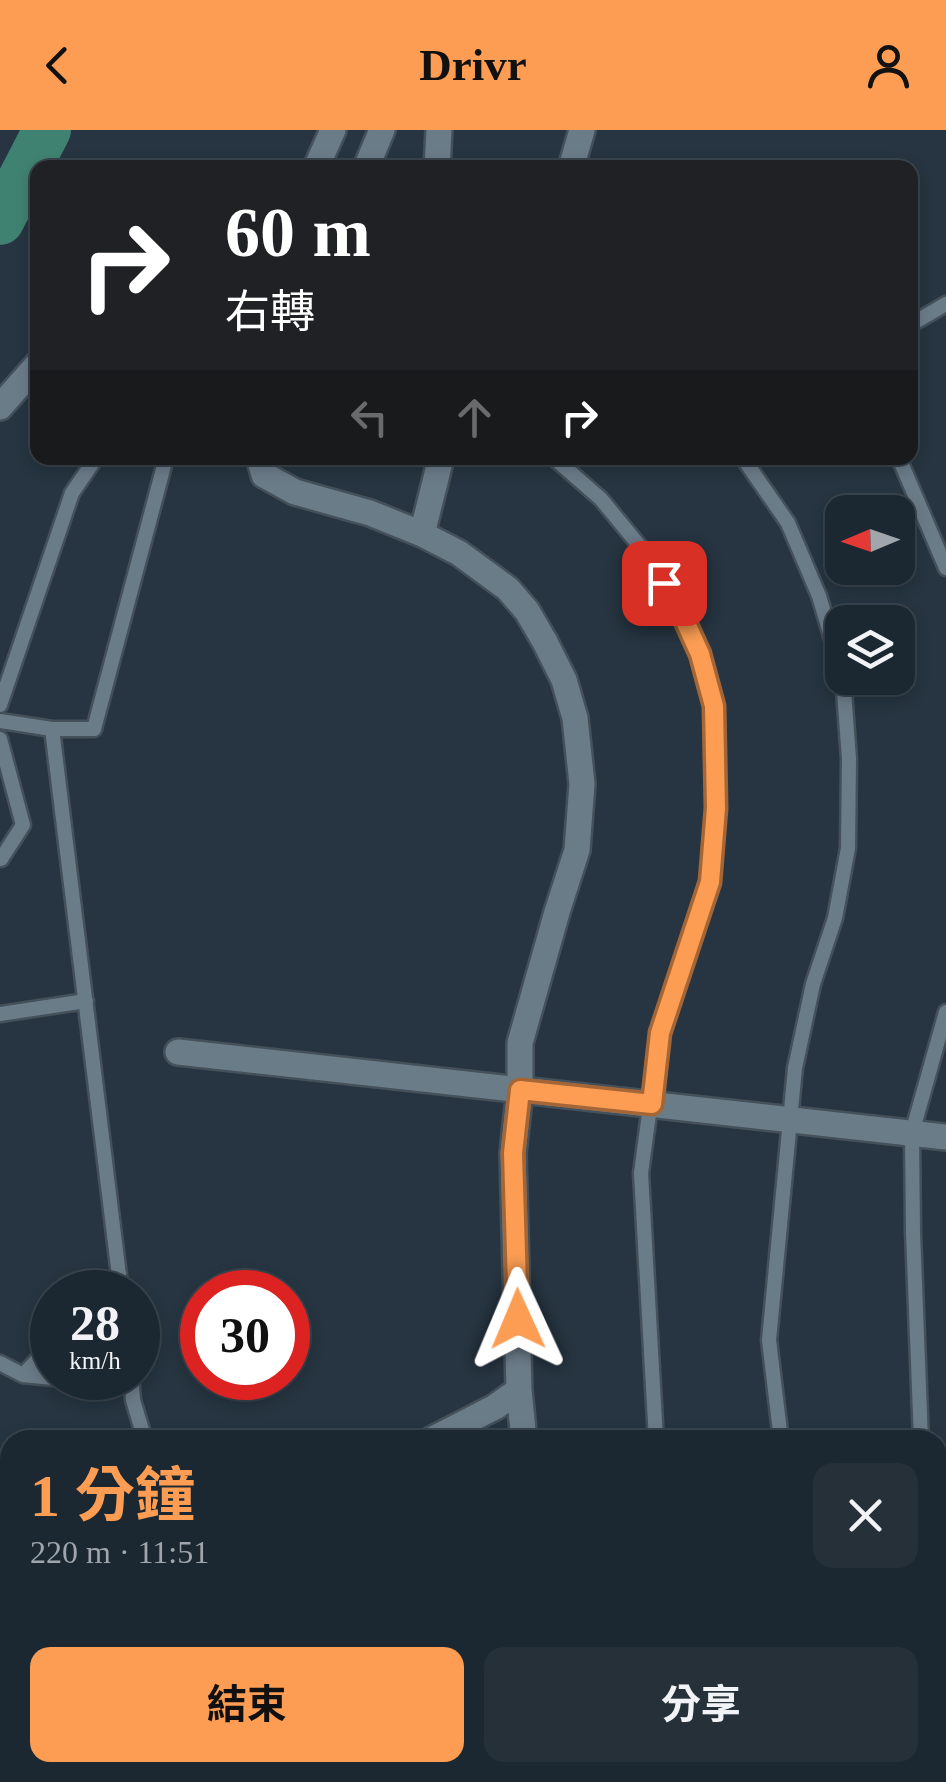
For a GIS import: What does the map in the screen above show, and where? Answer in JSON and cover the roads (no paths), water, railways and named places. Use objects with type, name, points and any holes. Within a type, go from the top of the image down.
[{"type":"street","points":[[320,160],[333,130]]},
{"type":"street","points":[[369,160],[382,130]]},
{"type":"street","points":[[437,160],[439,130]]},
{"type":"street","points":[[574,160],[582,130]]},
{"type":"street","points":[[0,407],[30,373]]},
{"type":"street","points":[[261,465],[264,476],[296,492],[370,513],[422,534],[458,553],[508,589],[545,642],[564,680],[575,718],[582,784],[577,850],[520,1042],[520,1090],[513,1153],[523,1430]]},
{"type":"street","points":[[422,534],[439,465]]},
{"type":"street","points":[[178,1052],[946,1137]]},
{"type":"street","points":[[450,1430],[519,1390]]},
{"type":"lane","points":[[918,320],[946,304]]},
{"type":"lane","points":[[0,704],[72,493],[91,465]]},
{"type":"lane","points":[[0,721],[52,729],[94,729],[164,465]]},
{"type":"lane","points":[[562,465],[601,499],[648,555],[700,654],[714,706],[716,808],[710,882],[660,1033],[641,1173],[655,1430]]},
{"type":"lane","points":[[748,465],[788,523],[825,616]]},
{"type":"lane","points":[[902,465],[946,568]]},
{"type":"lane","points":[[780,1430],[769,1340],[794,1068],[813,984],[835,918],[848,848],[849,759],[844,695]]},
{"type":"lane","points":[[52,729],[119,1270]]},
{"type":"lane","points":[[0,739],[23,825],[1,859]]},
{"type":"lane","points":[[0,1014],[86,1000]]},
{"type":"lane","points":[[922,1430],[912,1133],[946,1012]]},
{"type":"lane","points":[[0,1363],[30,1375]]},
{"type":"lane","points":[[23,1375],[30,1368]]},
{"type":"lane","points":[[133,1400],[142,1430]]},
{"type":"waterway","points":[[32,160],[47,130]]},
{"type":"waterway","points":[[0,221],[30,163]]}]
